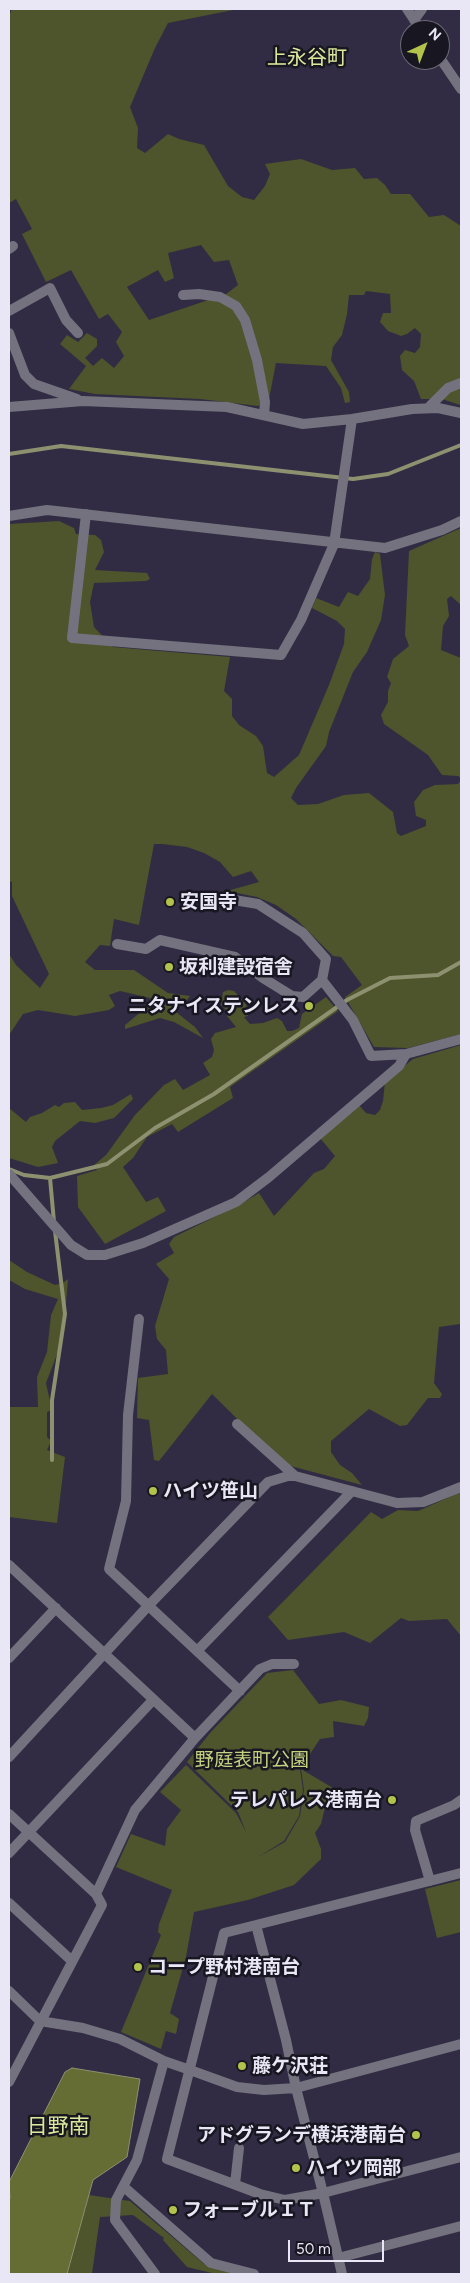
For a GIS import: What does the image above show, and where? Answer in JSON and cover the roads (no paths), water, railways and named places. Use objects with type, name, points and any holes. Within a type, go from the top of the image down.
[{"type":"street","points":[[407,9],[414,20],[422,9]]},
{"type":"street","points":[[448,70],[461,89]]},
{"type":"street","points":[[9,311],[50,288],[66,320],[78,333]]},
{"type":"street","points":[[183,295],[199,294],[220,297],[236,306],[245,320],[258,360],[265,402],[264,415]]},
{"type":"street","points":[[9,333],[24,375],[34,384],[83,401]]},
{"type":"street","points":[[428,408],[448,388],[461,383]]},
{"type":"street","points":[[9,407],[83,401],[227,408],[303,424],[352,419],[412,409],[438,408],[461,413]]},
{"type":"street","points":[[86,514],[72,638],[281,655],[301,620],[334,544],[352,419]]},
{"type":"street","points":[[9,516],[47,510],[334,544],[385,548],[442,530],[461,521]]},
{"type":"street","points":[[117,944],[146,949],[160,940],[235,957],[263,978],[292,996],[303,997],[322,980],[326,958],[303,933],[258,904],[222,898]]},
{"type":"street","points":[[322,980],[353,1020],[371,1056],[406,1054],[461,1039]]},
{"type":"street","points":[[9,1174],[71,1245],[87,1255],[105,1255],[143,1244],[236,1202],[269,1177],[399,1066],[406,1054]]},
{"type":"street","points":[[139,1319],[128,1415],[126,1501],[109,1569],[240,1691]]},
{"type":"street","points":[[237,1424],[295,1476],[397,1503],[424,1502],[461,1487]]},
{"type":"street","points":[[9,1757],[149,1605],[268,1482],[295,1476]]},
{"type":"street","points":[[198,1650],[352,1491]]},
{"type":"street","points":[[9,1565],[195,1738]]},
{"type":"street","points":[[9,1658],[56,1608]]},
{"type":"street","points":[[96,1894],[135,1810],[195,1738],[260,1669],[272,1664],[294,1664]]},
{"type":"street","points":[[9,1853],[153,1700]]},
{"type":"street","points":[[430,1881],[415,1830],[416,1821],[454,1805],[461,1800]]},
{"type":"street","points":[[9,1814],[96,1894],[102,1906],[9,2082]]},
{"type":"street","points":[[461,1873],[224,1933],[167,2159],[260,2194],[285,2200],[323,2193],[461,2157]]},
{"type":"street","points":[[9,1903],[72,1961]]},
{"type":"street","points":[[256,1925],[286,2040],[342,2274]]},
{"type":"street","points":[[9,1991],[40,2021],[83,2028],[120,2039],[164,2061],[238,2087],[264,2090],[296,2088],[461,2044]]},
{"type":"street","points":[[155,2274],[115,2220],[116,2200],[137,2160],[164,2061]]},
{"type":"street","points":[[235,2184],[239,2148]]},
{"type":"street","points":[[124,2186],[211,2262],[254,2274]]},
{"type":"street","points":[[338,2258],[461,2226]]},
{"type":"waterway","points":[[9,454],[61,446],[353,479],[388,474],[461,445]]},
{"type":"waterway","points":[[9,1169],[24,1175],[50,1178],[107,1164],[155,1128],[214,1094],[347,1000],[390,978],[438,975],[461,962]]},
{"type":"waterway","points":[[50,1178],[54,1222]]},
{"type":"waterway","points":[[52,1460],[52,1400],[65,1314],[55,1231]]},
{"type":"place","name":"安国寺","points":[[170,902]]},
{"type":"place","name":"坂利建設宿舎","points":[[169,967]]},
{"type":"place","name":"ニタナイステンレス","points":[[309,1006]]},
{"type":"place","name":"ハイツ笹山","points":[[153,1491]]},
{"type":"place","name":"テレパレス港南台","points":[[392,1800]]},
{"type":"place","name":"コープ野村港南台","points":[[138,1967]]},
{"type":"place","name":"藤ケ沢荘","points":[[242,2066]]},
{"type":"place","name":"アドグランデ横浜港南台","points":[[416,2135]]},
{"type":"place","name":"ハイツ岡部","points":[[296,2168]]},
{"type":"place","name":"フォーブルＩＴ","points":[[173,2210]]},
{"type":"district","name":"上永谷町","points":[[307,58]]},
{"type":"district","name":"日野南","points":[[58,2127]]},
{"type":"park label","name":"野庭表町公園","points":[[252,1760]]}]
